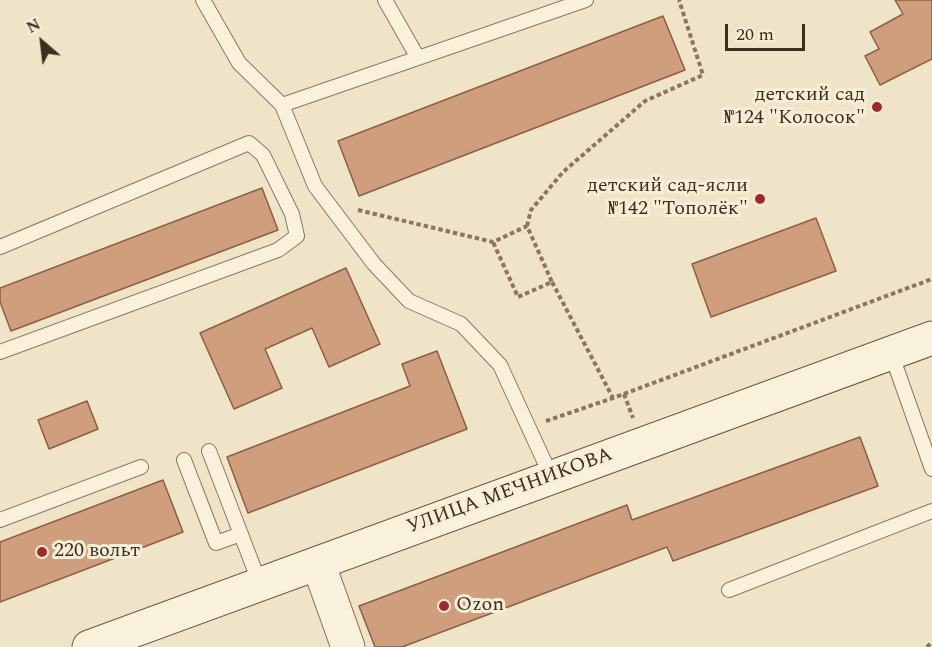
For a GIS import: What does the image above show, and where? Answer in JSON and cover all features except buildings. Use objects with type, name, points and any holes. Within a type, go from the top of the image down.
[{"type":"main road","name":"УЛИЦА МЕЧНИКОВА","points":[[89,647],[932,338]]},
{"type":"main road","points":[[318,563],[348,647]]},
{"type":"lane","points":[[203,0],[239,63],[282,105],[315,186],[374,264],[409,301],[461,324],[500,364],[551,476]]},
{"type":"lane","points":[[385,0],[418,58]]},
{"type":"lane","points":[[282,105],[586,0]]},
{"type":"lane","points":[[0,247],[249,143],[263,155],[292,214],[297,236],[278,250],[0,352]]},
{"type":"lane","points":[[891,353],[932,469]]},
{"type":"lane","points":[[209,451],[260,584]]},
{"type":"lane","points":[[184,460],[216,543],[241,534]]},
{"type":"lane","points":[[0,520],[141,467]]},
{"type":"lane","points":[[729,590],[932,511]]},
{"type":"path","points":[[613,398],[552,282],[527,226],[531,210],[563,172],[645,101],[703,75],[679,0]]},
{"type":"path","points":[[328,203],[493,242],[527,226]]},
{"type":"path","points":[[493,242],[518,297],[552,282]]},
{"type":"path","points":[[528,427],[613,398],[932,279]]},
{"type":"path","points":[[927,647],[932,642]]},
{"type":"place","name":"детский сад №124 \"Колосок\"","points":[[877,107]]},
{"type":"place","name":"детский сад-ясли №142 \"Тополёк\"","points":[[760,199]]},
{"type":"place","name":"220 вольт","points":[[42,552]]},
{"type":"place","name":"Ozon","points":[[444,606]]}]
